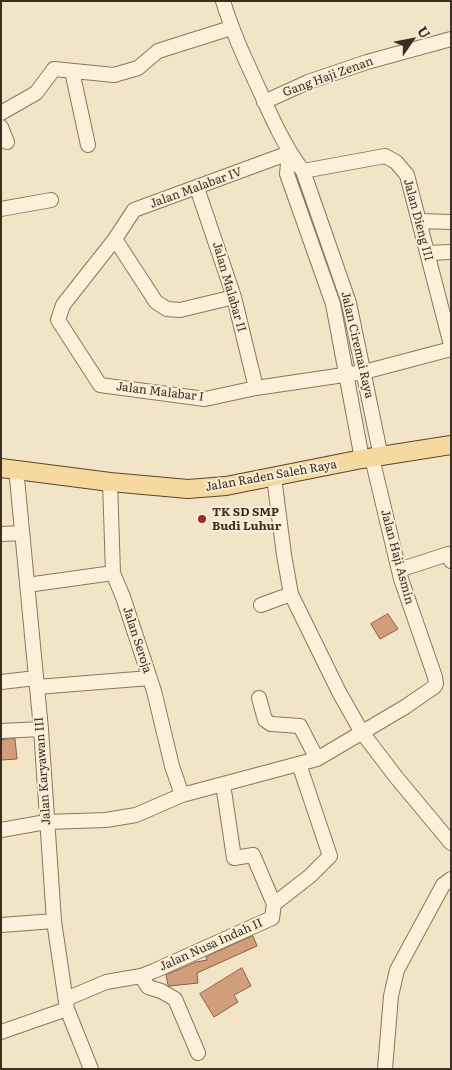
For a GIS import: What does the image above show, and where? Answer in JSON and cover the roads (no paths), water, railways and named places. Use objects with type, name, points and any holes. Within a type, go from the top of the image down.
[{"type":"main road","name":"Jalan Raden Saleh Raya","points":[[9,468],[110,482],[188,489],[226,486],[451,445]]},
{"type":"street","name":"Jalan Ciremai Raya","points":[[223,1],[231,28],[264,102],[289,153],[303,171],[341,278],[349,303],[364,372],[372,458]]},
{"type":"street","points":[[1,113],[36,93],[54,69],[114,75],[138,68],[158,51],[231,28]]},
{"type":"street","name":"Gang Haji Zenan","points":[[264,102],[308,82],[367,62],[451,39]]},
{"type":"street","points":[[72,72],[88,145]]},
{"type":"street","points":[[1,127],[7,142]]},
{"type":"street","name":"Jalan Ciremai Raya","points":[[289,153],[287,174],[333,304],[346,375],[372,458]]},
{"type":"street","name":"Jalan Malabar IV","points":[[115,239],[134,210],[289,153]]},
{"type":"street","name":"Jalan Dieng III","points":[[303,171],[385,156],[396,162],[407,174],[451,345]]},
{"type":"street","name":"Jalan Malabar II","points":[[198,188],[234,297],[256,388]]},
{"type":"street","points":[[1,209],[51,200]]},
{"type":"street","points":[[419,221],[451,222]]},
{"type":"street","points":[[115,239],[156,302],[168,309],[180,310],[234,297]]},
{"type":"street","name":"Jalan Malabar I","points":[[115,239],[63,305],[58,320],[100,385],[205,399],[256,388],[364,372],[451,350]]},
{"type":"street","points":[[427,253],[451,252]]},
{"type":"street","points":[[325,282],[341,278]]},
{"type":"street","name":"Jalan Haji Asmin","points":[[361,731],[405,707],[436,684],[399,570],[372,458]]},
{"type":"street","name":"Jalan Karyawan III","points":[[9,468],[22,533],[40,730],[54,921],[66,1004],[91,1069]]},
{"type":"street","points":[[274,477],[291,594],[339,692],[361,731],[396,777],[451,842]]},
{"type":"street","name":"Jalan Seroja","points":[[110,482],[113,574],[126,606],[150,678],[172,766],[182,795]]},
{"type":"street","points":[[1,534],[22,533]]},
{"type":"street","points":[[399,570],[448,554],[451,562]]},
{"type":"street","points":[[27,585],[113,574]]},
{"type":"street","points":[[261,605],[291,594]]},
{"type":"street","points":[[1,682],[36,683],[150,678]]},
{"type":"street","points":[[259,698],[264,720],[271,724],[300,726],[317,759]]},
{"type":"street","points":[[1,731],[40,730]]},
{"type":"street","points":[[1,830],[46,822],[106,820],[136,815],[182,795],[317,759],[361,731]]},
{"type":"street","name":"Jalan Nusa Indah II","points":[[1,1032],[66,1004],[106,982],[141,976],[272,918],[274,904],[310,876],[329,858],[299,764]]},
{"type":"street","points":[[223,784],[234,858],[253,855],[274,904]]},
{"type":"street","points":[[385,1069],[391,996],[397,970],[447,882]]},
{"type":"street","points":[[1,925],[54,921]]},
{"type":"street","points":[[141,976],[148,987],[166,993],[175,999],[198,1053]]},
{"type":"place","name":"TK SD SMP Budi Luhur","points":[[202,519]]}]
